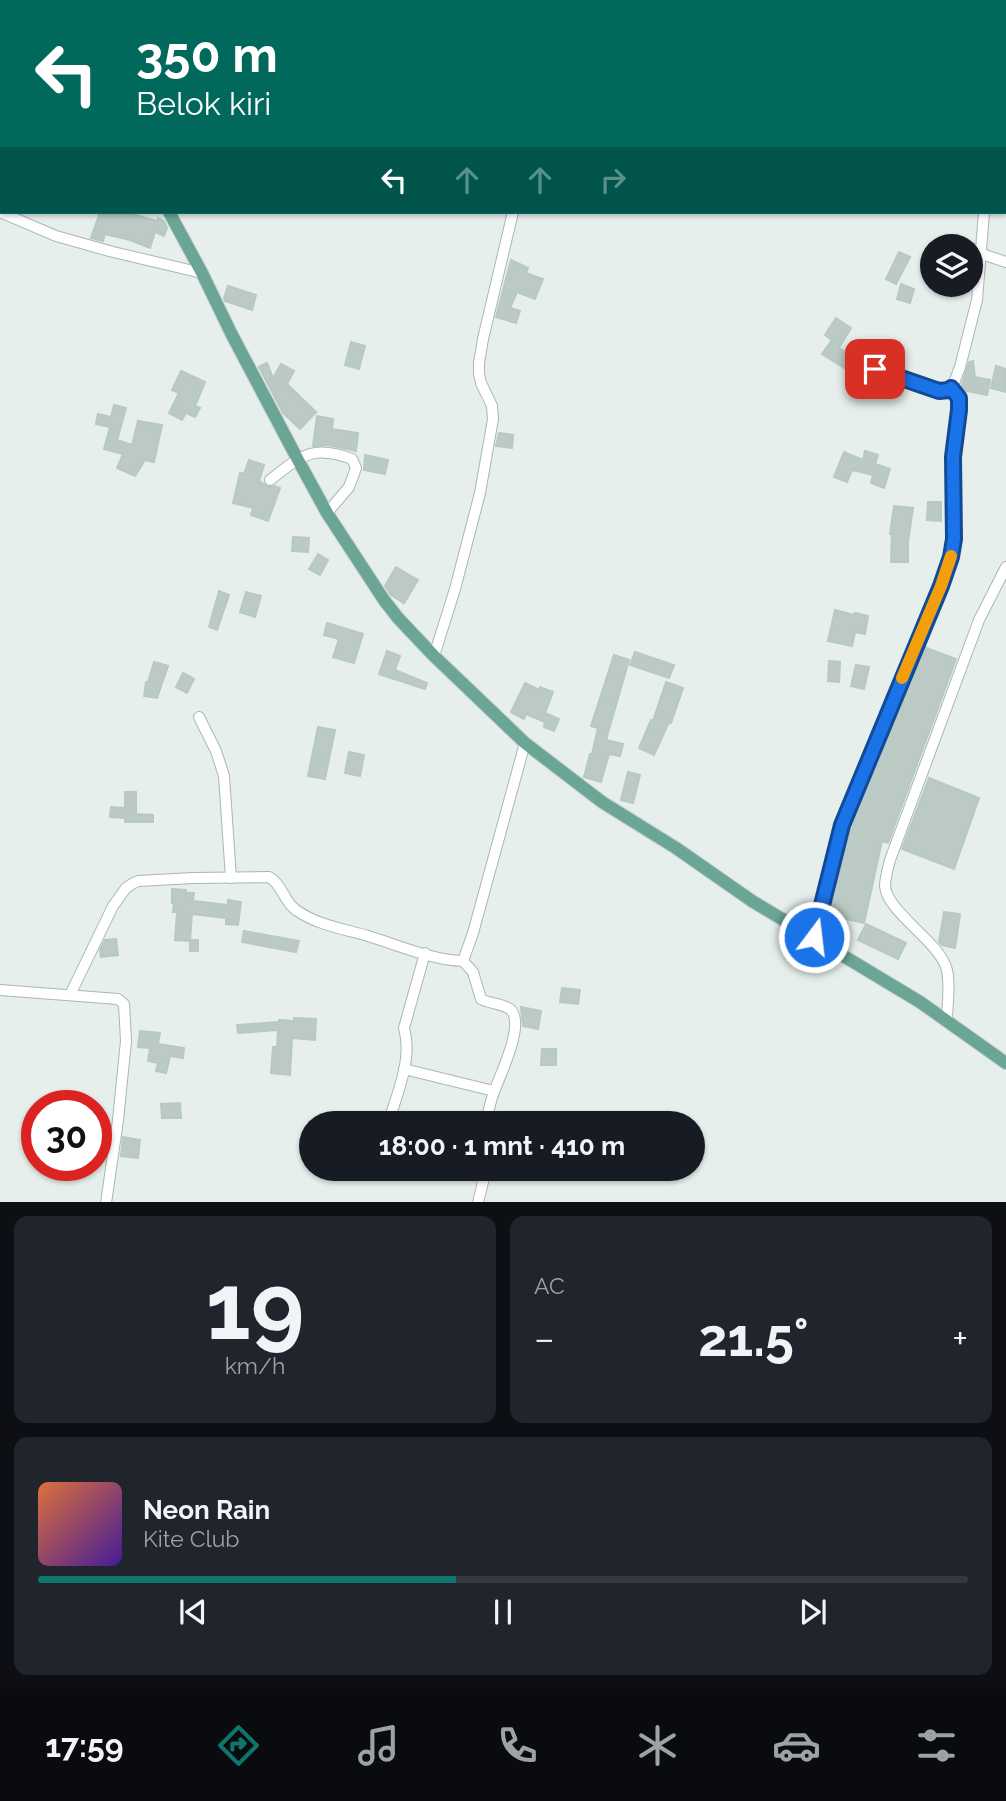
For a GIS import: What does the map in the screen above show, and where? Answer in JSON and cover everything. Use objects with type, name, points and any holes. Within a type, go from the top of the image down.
[{"type":"main road","points":[[170,214],[327,513],[384,600],[434,656],[525,743],[602,802],[676,848],[752,901],[920,1002],[1006,1063]]},
{"type":"street","points":[[5,214],[56,236],[202,273]]},
{"type":"street","points":[[434,656],[455,589],[482,482],[493,419],[492,406],[481,383],[480,363],[483,339],[513,214]]},
{"type":"street","points":[[983,234],[984,214]]},
{"type":"street","points":[[983,254],[1006,262]]},
{"type":"street","points":[[875,369],[939,391],[949,390],[960,367],[977,297]]},
{"type":"street","points":[[814,937],[842,825],[951,557],[954,539],[953,457],[959,398],[951,388]]},
{"type":"street","points":[[270,480],[298,460],[315,452],[328,451],[352,459],[355,463],[354,476],[349,488],[327,513]]},
{"type":"street","points":[[947,1021],[948,970],[941,956],[887,896],[885,886],[890,860],[975,632],[1006,567]]},
{"type":"street","points":[[198,717],[216,751],[224,776],[230,878]]},
{"type":"street","points":[[463,961],[525,743]]},
{"type":"street","points":[[70,995],[113,905],[132,884],[138,881],[269,877],[276,881],[293,908],[307,917],[425,953],[463,961],[475,977],[481,999],[508,1007],[513,1012],[513,1035],[503,1074],[494,1091],[489,1111]]},
{"type":"street","points":[[392,1111],[408,1054],[404,1028],[425,953]]},
{"type":"street","points":[[0,990],[122,1001],[125,1009],[126,1041],[106,1202]]},
{"type":"street","points":[[404,1069],[494,1091]]},
{"type":"street","points":[[478,1202],[483,1181]]},
{"type":"building","points":[[99,214],[133,214],[157,221],[158,218],[164,221],[167,228],[164,236],[155,232],[150,248],[105,234],[103,241],[91,238]]},
{"type":"building","points":[[899,252],[910,257],[896,284],[886,279]]},
{"type":"building","points":[[511,260],[528,268],[526,273],[543,279],[535,299],[517,292],[510,308],[520,311],[516,323],[496,317]]},
{"type":"building","points":[[901,284],[914,289],[910,303],[897,299]]},
{"type":"building","points":[[228,286],[256,295],[252,310],[225,301]]},
{"type":"building","points":[[836,318],[851,328],[839,348],[853,357],[846,369],[822,354],[832,340],[825,335]]},
{"type":"building","points":[[351,342],[365,346],[359,369],[345,365]]},
{"type":"building","points":[[865,344],[892,352],[888,365],[861,358]]},
{"type":"building","points":[[973,361],[975,377],[990,380],[987,395],[963,390],[961,387],[969,362]]},
{"type":"building","points":[[267,363],[273,378],[281,364],[294,371],[287,384],[316,412],[300,429],[283,413],[259,367]]},
{"type":"building","points":[[996,366],[1006,369],[1006,392],[991,388]]},
{"type":"building","points":[[181,371],[205,382],[195,406],[200,408],[195,417],[186,413],[182,420],[169,413],[179,393],[172,390]]},
{"type":"building","points":[[114,405],[126,408],[117,440],[132,445],[138,421],[162,425],[154,462],[145,460],[135,476],[117,468],[123,454],[104,449],[110,427],[96,424],[98,414],[111,417]]},
{"type":"building","points":[[317,416],[333,419],[332,429],[358,433],[356,451],[328,445],[313,446]]},
{"type":"building","points":[[499,433],[513,435],[512,448],[496,446]]},
{"type":"building","points":[[865,451],[878,455],[875,464],[890,469],[884,488],[871,483],[873,475],[852,470],[847,482],[834,477],[844,452],[863,460]]},
{"type":"building","points":[[365,455],[388,460],[385,474],[364,470]]},
{"type":"building","points":[[249,460],[264,465],[259,481],[268,487],[280,488],[268,521],[251,515],[253,508],[233,503],[240,473],[244,474]]},
{"type":"building","points":[[928,502],[941,502],[941,521],[927,520]]},
{"type":"building","points":[[894,506],[913,508],[908,562],[891,562],[890,534]]},
{"type":"building","points":[[293,537],[309,538],[308,552],[292,551]]},
{"type":"building","points":[[318,554],[328,560],[320,575],[309,569]]},
{"type":"building","points":[[396,567],[418,580],[404,603],[391,595],[385,586]]},
{"type":"building","points":[[219,591],[229,595],[217,630],[209,627]]},
{"type":"building","points":[[246,592],[261,596],[255,617],[240,612]]},
{"type":"building","points":[[835,610],[868,616],[865,634],[855,632],[852,646],[828,641]]},
{"type":"building","points":[[327,623],[363,634],[354,663],[333,657],[339,639],[324,635]]},
{"type":"building","points":[[924,647],[956,659],[888,843],[882,841],[864,923],[828,915],[850,827]]},
{"type":"building","points":[[387,651],[400,656],[395,670],[427,683],[425,689],[379,674]]},
{"type":"building","points":[[635,652],[674,665],[669,678],[630,665]]},
{"type":"building","points":[[614,655],[629,660],[606,740],[623,744],[620,756],[609,754],[601,782],[584,777],[598,728],[591,726]]},
{"type":"building","points":[[829,661],[840,662],[839,682],[828,681]]},
{"type":"building","points":[[154,662],[168,666],[157,698],[144,696]]},
{"type":"building","points":[[856,665],[869,667],[864,689],[851,686]]},
{"type":"building","points":[[183,673],[194,679],[187,693],[176,687]]},
{"type":"building","points":[[666,682],[683,688],[671,723],[669,722],[654,755],[639,748],[651,720],[653,721]]},
{"type":"building","points":[[525,683],[539,690],[540,687],[553,692],[545,713],[559,719],[554,731],[544,727],[545,722],[526,714],[524,719],[511,712]]},
{"type":"building","points":[[318,727],[335,730],[325,779],[308,776]]},
{"type":"building","points":[[349,752],[364,755],[360,776],[345,773]]},
{"type":"building","points":[[628,772],[640,775],[633,803],[621,800]]},
{"type":"building","points":[[929,778],[979,798],[954,869],[902,849]]},
{"type":"building","points":[[125,792],[136,792],[136,814],[153,815],[153,822],[125,822],[125,818],[110,817],[111,807],[125,808]]},
{"type":"building","points":[[172,889],[194,893],[193,901],[228,905],[228,900],[241,902],[238,925],[226,924],[226,918],[192,914],[190,940],[198,940],[198,951],[190,951],[190,941],[175,940],[177,912],[173,912]]},
{"type":"building","points":[[944,912],[960,914],[955,948],[939,942]]},
{"type":"building","points":[[866,924],[906,943],[898,959],[858,940]]},
{"type":"building","points":[[244,931],[299,941],[296,952],[242,942]]},
{"type":"building","points":[[116,939],[118,955],[101,957],[100,950],[105,940]]},
{"type":"building","points":[[562,988],[580,990],[578,1004],[560,1002]]},
{"type":"building","points":[[521,1007],[541,1011],[538,1029],[523,1026]]},
{"type":"building","points":[[294,1018],[316,1019],[315,1040],[292,1038],[290,1075],[271,1073],[273,1047],[277,1047],[278,1030],[238,1033],[237,1025],[294,1021]]},
{"type":"building","points":[[140,1031],[160,1033],[158,1044],[184,1048],[183,1058],[170,1056],[166,1073],[156,1071],[158,1063],[148,1061],[150,1048],[138,1047]]},
{"type":"building","points":[[542,1049],[556,1049],[556,1065],[541,1065]]},
{"type":"building","points":[[180,1103],[181,1118],[162,1118],[161,1104]]},
{"type":"building","points":[[123,1137],[140,1140],[138,1158],[121,1156]]},
{"type":"slow traffic","points":[[902,678],[951,556]]},
{"type":"route","points":[[814,937],[842,825],[941,586],[954,539],[953,457],[959,398],[951,388],[939,391],[875,369]]}]
